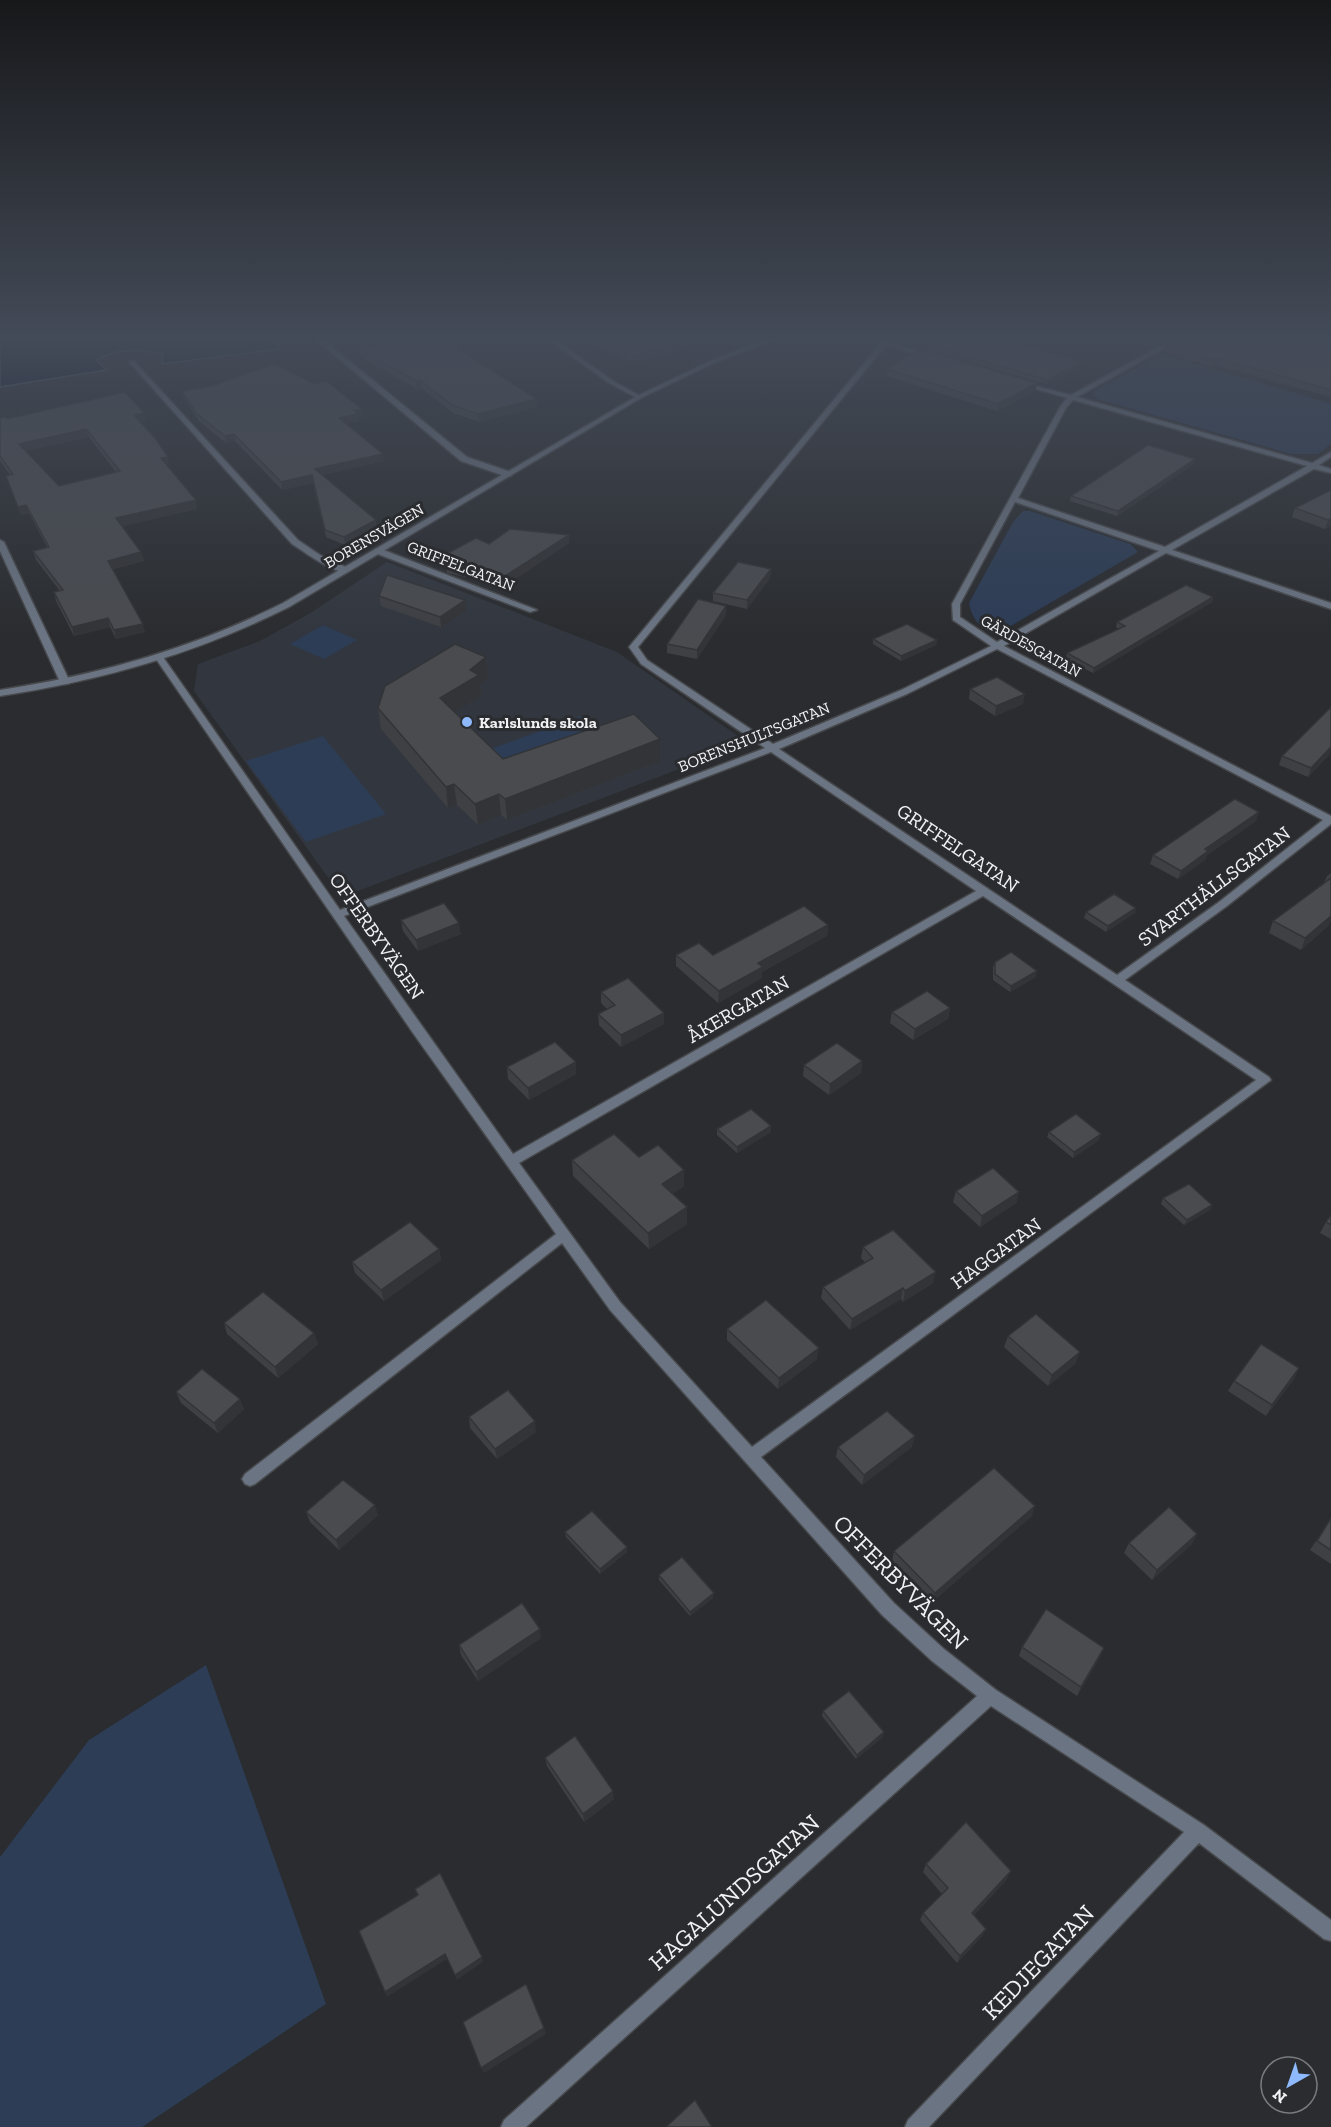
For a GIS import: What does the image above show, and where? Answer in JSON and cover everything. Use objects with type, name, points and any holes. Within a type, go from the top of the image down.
[{"type":"street","points":[[200,437],[295,542],[305,551],[345,570]]},
{"type":"street","points":[[438,437],[464,459],[507,474]]},
{"type":"street","name":"BORENSVÄGEN","points":[[0,693],[65,682],[160,659],[220,637],[259,619],[345,570],[570,437]]},
{"type":"street","name":"GRIFFELGATAN","points":[[806,437],[633,647],[644,662],[1265,1080]]},
{"type":"street","name":"GÄRDESGATAN","points":[[1047,437],[956,604],[954,612],[956,618],[997,646],[1330,819]]},
{"type":"street","points":[[1213,437],[1331,471]]},
{"type":"street","name":"BORENSHULTSGATAN","points":[[337,915],[773,747],[904,692],[997,646],[1313,466],[1331,453]]},
{"type":"street","points":[[1014,499],[1331,606]]},
{"type":"street","points":[[0,542],[65,682]]},
{"type":"street","name":"GRIFFELGATAN","points":[[378,551],[533,610]]},
{"type":"street","name":"OFFERBYVÄGEN","points":[[160,659],[562,1236],[615,1306],[888,1608],[938,1655],[990,1696],[1198,1831],[1331,1932]]},
{"type":"street","name":"SVARTHÄLLSGATAN","points":[[1117,980],[1223,904],[1330,819]]},
{"type":"street","name":"ÅKERGATAN","points":[[510,1162],[985,890]]},
{"type":"street","name":"HAGGATAN","points":[[750,1457],[1265,1080]]},
{"type":"street","points":[[250,1479],[562,1236]]},
{"type":"street","name":"HAGALUNDSGATAN","points":[[511,2127],[990,1696]]},
{"type":"street","name":"KEDJEGATAN","points":[[915,2127],[1198,1831]]},
{"type":"shaded area","points":[[1232,437],[1331,437],[1331,444],[1318,454],[1291,454]]},
{"type":"shaded area","points":[[1023,511],[1030,511],[1130,544],[1138,552],[1002,631],[989,630],[973,616],[969,603],[1013,522]]},
{"type":"shaded area","name":"Karlslunds skola","points":[[387,562],[617,652],[748,743],[342,897],[194,691],[198,664],[260,641],[312,612]]},
{"type":"shaded area","points":[[323,625],[357,640],[324,659],[290,644]]},
{"type":"shaded area","points":[[584,715],[609,737],[509,775],[485,751]]},
{"type":"shaded area","points":[[323,736],[386,814],[306,842],[246,761]]},
{"type":"shaded area","points":[[206,1665],[326,2004],[142,2127],[0,2127],[0,1857],[89,1740]]},
{"type":"building","points":[[0,437],[49,437],[19,444],[59,486],[120,471],[93,437],[155,438],[168,457],[161,458],[196,500],[116,518],[141,552],[108,561],[143,624],[114,630],[108,618],[72,627],[54,592],[63,590],[33,551],[49,547],[26,505],[18,507],[6,476],[13,474],[0,456]]},
{"type":"building","points":[[237,437],[363,437],[383,454],[315,469],[376,520],[344,537],[325,530],[312,475],[281,482]]},
{"type":"building","points":[[1148,445],[1195,459],[1118,511],[1071,496]]},
{"type":"building","points":[[1331,490],[1331,518],[1328,520],[1295,508]]},
{"type":"building","points":[[510,529],[569,535],[505,576],[446,564],[457,557],[448,553],[476,538],[489,544]]},
{"type":"building","points":[[738,562],[771,569],[747,600],[713,593]]},
{"type":"building","points":[[387,575],[465,600],[440,617],[379,596]]},
{"type":"building","points":[[1186,585],[1213,597],[1094,668],[1067,653],[1125,626],[1117,622]]},
{"type":"building","points":[[698,599],[726,606],[697,650],[667,644]]},
{"type":"building","points":[[907,624],[937,640],[901,656],[873,639]]},
{"type":"building","points":[[455,644],[486,657],[470,670],[479,675],[440,698],[503,759],[634,714],[660,739],[505,799],[499,794],[475,804],[454,784],[446,787],[378,708],[385,686]]},
{"type":"building","points":[[997,677],[1025,694],[996,706],[970,689]]},
{"type":"building","points":[[1331,707],[1331,747],[1311,768],[1282,756]]},
{"type":"building","points":[[1235,799],[1259,812],[1205,849],[1208,851],[1181,871],[1153,855]]},
{"type":"building","points":[[1331,878],[1331,916],[1305,938],[1273,921]]},
{"type":"building","points":[[1114,894],[1136,908],[1108,926],[1086,912]]},
{"type":"building","points":[[444,903],[459,923],[416,940],[401,920]]},
{"type":"building","points":[[804,906],[828,925],[758,963],[763,967],[719,991],[676,955],[699,943],[713,955]]},
{"type":"building","points":[[1011,952],[1037,971],[1011,986],[995,974],[995,962]]},
{"type":"building","points":[[628,978],[664,1013],[621,1035],[598,1014],[615,1005],[601,992]]},
{"type":"building","points":[[927,991],[950,1008],[915,1029],[892,1012]]},
{"type":"building","points":[[555,1042],[576,1062],[528,1088],[507,1067]]},
{"type":"building","points":[[837,1043],[862,1061],[830,1084],[804,1065]]},
{"type":"building","points":[[751,1109],[771,1126],[737,1147],[717,1129]]},
{"type":"building","points":[[1076,1114],[1101,1134],[1074,1152],[1049,1132]]},
{"type":"building","points":[[614,1134],[639,1157],[658,1145],[684,1170],[662,1184],[687,1207],[648,1233],[572,1160]]},
{"type":"building","points":[[993,1168],[1019,1192],[982,1216],[956,1191]]},
{"type":"building","points":[[1189,1184],[1212,1205],[1187,1220],[1163,1198]]},
{"type":"building","points":[[1331,1215],[1331,1225],[1326,1222]]},
{"type":"building","points":[[410,1222],[439,1249],[381,1290],[352,1262]]},
{"type":"building","points":[[893,1230],[936,1272],[905,1291],[903,1288],[852,1319],[823,1287],[873,1258],[863,1247]]},
{"type":"building","points":[[263,1292],[314,1333],[275,1367],[224,1323]]},
{"type":"building","points":[[766,1300],[819,1348],[779,1378],[727,1329]]},
{"type":"building","points":[[1036,1314],[1080,1352],[1052,1375],[1008,1336]]},
{"type":"building","points":[[1261,1344],[1299,1368],[1272,1405],[1234,1381]]},
{"type":"building","points":[[202,1369],[240,1399],[214,1423],[176,1392]]},
{"type":"building","points":[[508,1390],[535,1421],[495,1449],[469,1417]]},
{"type":"building","points":[[887,1411],[915,1436],[864,1475],[838,1447]]},
{"type":"building","points":[[994,1468],[1035,1506],[935,1593],[894,1551]]},
{"type":"building","points":[[343,1480],[375,1505],[336,1540],[306,1512]]},
{"type":"building","points":[[1169,1507],[1197,1534],[1157,1570],[1129,1543]]},
{"type":"building","points":[[592,1511],[627,1547],[600,1569],[565,1532]]},
{"type":"building","points":[[1331,1518],[1331,1550],[1317,1541]]},
{"type":"building","points":[[682,1557],[714,1593],[690,1612],[659,1575]]},
{"type":"building","points":[[522,1603],[540,1629],[476,1672],[459,1645]]},
{"type":"building","points":[[1046,1609],[1104,1648],[1081,1687],[1022,1647]]},
{"type":"building","points":[[849,1691],[884,1732],[857,1755],[823,1711]]},
{"type":"building","points":[[575,1736],[613,1791],[583,1814],[545,1758]]},
{"type":"building","points":[[966,1822],[1011,1871],[972,1913],[986,1929],[960,1956],[923,1913],[948,1888],[926,1864]]},
{"type":"building","points":[[440,1873],[482,1957],[455,1975],[445,1954],[385,1992],[359,1931],[418,1895],[415,1889]]},
{"type":"building","points":[[526,1984],[544,2028],[481,2068],[463,2022]]},
{"type":"building","points":[[695,2100],[712,2127],[666,2127]]},
{"type":"place","name":"Karlslunds skola","points":[[467,722]]}]
